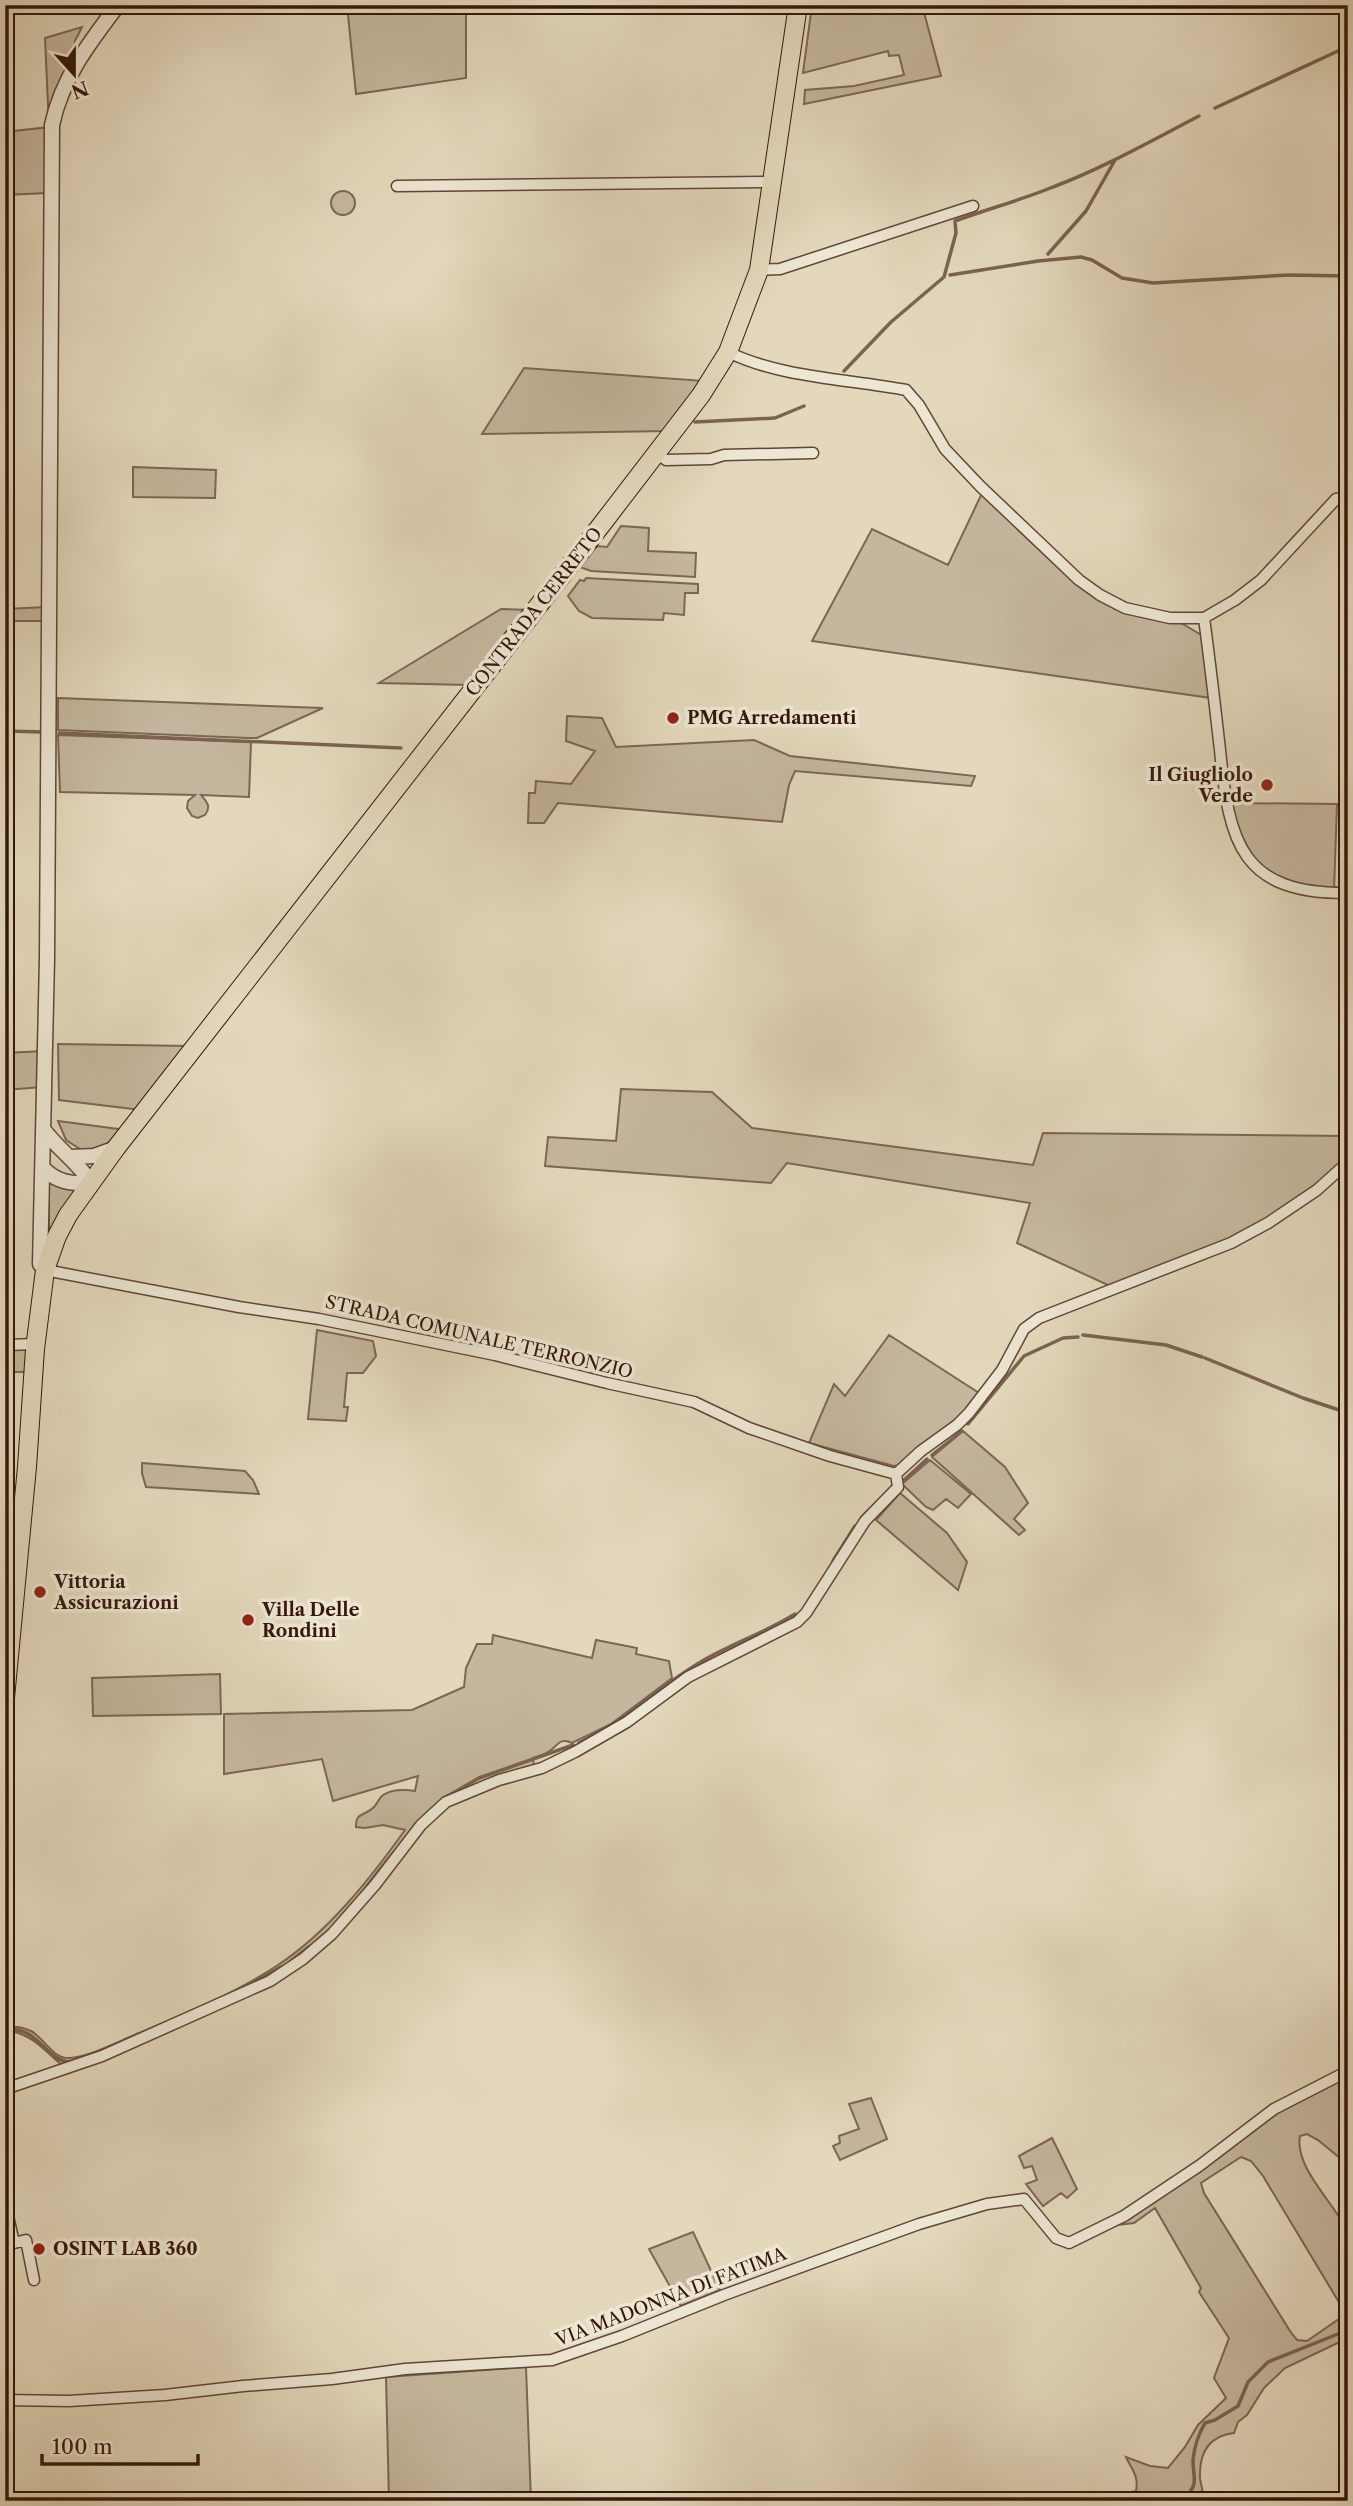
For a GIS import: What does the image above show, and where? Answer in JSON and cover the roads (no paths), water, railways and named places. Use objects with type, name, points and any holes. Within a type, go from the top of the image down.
[{"type":"main road","name":"CONTRADA CERRETO","points":[[5,1698],[36,1344],[45,1270],[57,1236],[68,1215],[116,1148],[701,395],[728,352],[759,270],[799,5]]},
{"type":"street","points":[[45,1270],[40,1264],[44,1169],[51,538],[52,125],[57,100],[73,68],[118,5]]},
{"type":"street","points":[[397,186],[774,182]]},
{"type":"street","points":[[759,270],[780,269],[973,206]]},
{"type":"street","points":[[728,352],[751,363],[777,369],[906,390],[919,405],[945,449],[980,486],[1079,580],[1125,608],[1170,618],[1204,618],[1235,600],[1261,580],[1336,499],[1348,497]]},
{"type":"street","points":[[656,453],[666,460],[711,459],[724,455],[813,453]]},
{"type":"street","points":[[1204,618],[1222,777],[1230,821],[1237,840],[1254,866],[1278,883],[1309,892],[1348,893]]},
{"type":"street","points":[[44,1130],[91,1182]]},
{"type":"street","points":[[71,1157],[94,1156],[116,1148]]},
{"type":"street","points":[[5,2089],[102,2056],[270,1981],[303,1959],[332,1934],[375,1885],[421,1825],[446,1802],[499,1780],[542,1768],[575,1752],[627,1722],[688,1677],[797,1622],[806,1613],[865,1521],[898,1487],[896,1474],[968,1413],[1002,1370],[1024,1329],[1039,1318],[1231,1243],[1268,1223],[1317,1190],[1348,1162]]},
{"type":"street","points":[[44,1169],[62,1181],[76,1184],[91,1182]]},
{"type":"street","name":"STRADA COMUNALE TERRONZIO","points":[[45,1270],[239,1307],[330,1321],[495,1355],[694,1402],[748,1428],[896,1474]]},
{"type":"street","points":[[5,1345],[36,1344]]},
{"type":"street","name":"VIA MADONNA DI FATIMA","points":[[5,2400],[69,2401],[165,2395],[405,2369],[552,2360],[919,2224],[987,2204],[1024,2199],[1056,2238],[1069,2243],[1124,2216],[1199,2166],[1273,2109],[1348,2071]]},
{"type":"street","points":[[5,2203],[14,2243],[26,2240],[34,2280]]},
{"type":"waterway","points":[[1215,108],[1338,51],[1348,49]]},
{"type":"waterway","points":[[844,371],[891,322],[944,277],[956,233],[955,221],[1072,180],[1199,116]]},
{"type":"waterway","points":[[1048,254],[1086,211],[1115,160]]},
{"type":"waterway","points":[[950,275],[1081,257],[1092,260],[1122,278],[1153,283],[1289,275],[1348,276]]},
{"type":"waterway","points":[[695,422],[775,418],[804,406]]},
{"type":"waterway","points":[[5,731],[44,732]]},
{"type":"waterway","points":[[59,733],[401,748]]},
{"type":"waterway","points":[[1083,1335],[1166,1345],[1202,1357]]},
{"type":"waterway","points":[[968,1424],[1024,1356],[1063,1338],[1078,1337]]},
{"type":"waterway","points":[[1205,1358],[1303,1398],[1348,1413]]},
{"type":"waterway","points":[[932,1455],[962,1431]]},
{"type":"waterway","points":[[901,1483],[927,1459]]},
{"type":"waterway","points":[[862,1517],[886,1493]]},
{"type":"waterway","points":[[833,1561],[855,1526]]},
{"type":"waterway","points":[[606,1728],[704,1660],[795,1614]]},
{"type":"waterway","points":[[579,1743],[599,1732]]},
{"type":"waterway","points":[[446,1797],[479,1778],[573,1745]]},
{"type":"waterway","points":[[360,1895],[394,1852]]},
{"type":"waterway","points":[[291,1961],[309,1947]]},
{"type":"waterway","points":[[248,1985],[281,1967]]},
{"type":"waterway","points":[[5,2030],[26,2033],[55,2057],[71,2062]]},
{"type":"waterway","points":[[92,2054],[117,2044]]},
{"type":"waterway","points":[[1183,2501],[1194,2485],[1193,2460],[1205,2423],[1238,2406],[1248,2382],[1268,2362],[1348,2330]]},
{"type":"place","name":"PMG Arredamenti","points":[[673,718]]},
{"type":"place","name":"Il Giugliolo Verde","points":[[1267,785]]},
{"type":"place","name":"Vittoria Assicurazioni","points":[[40,1592]]},
{"type":"place","name":"Villa Delle Rondini","points":[[248,1620]]},
{"type":"place","name":"OSINT LAB 360","points":[[39,2249]]}]
